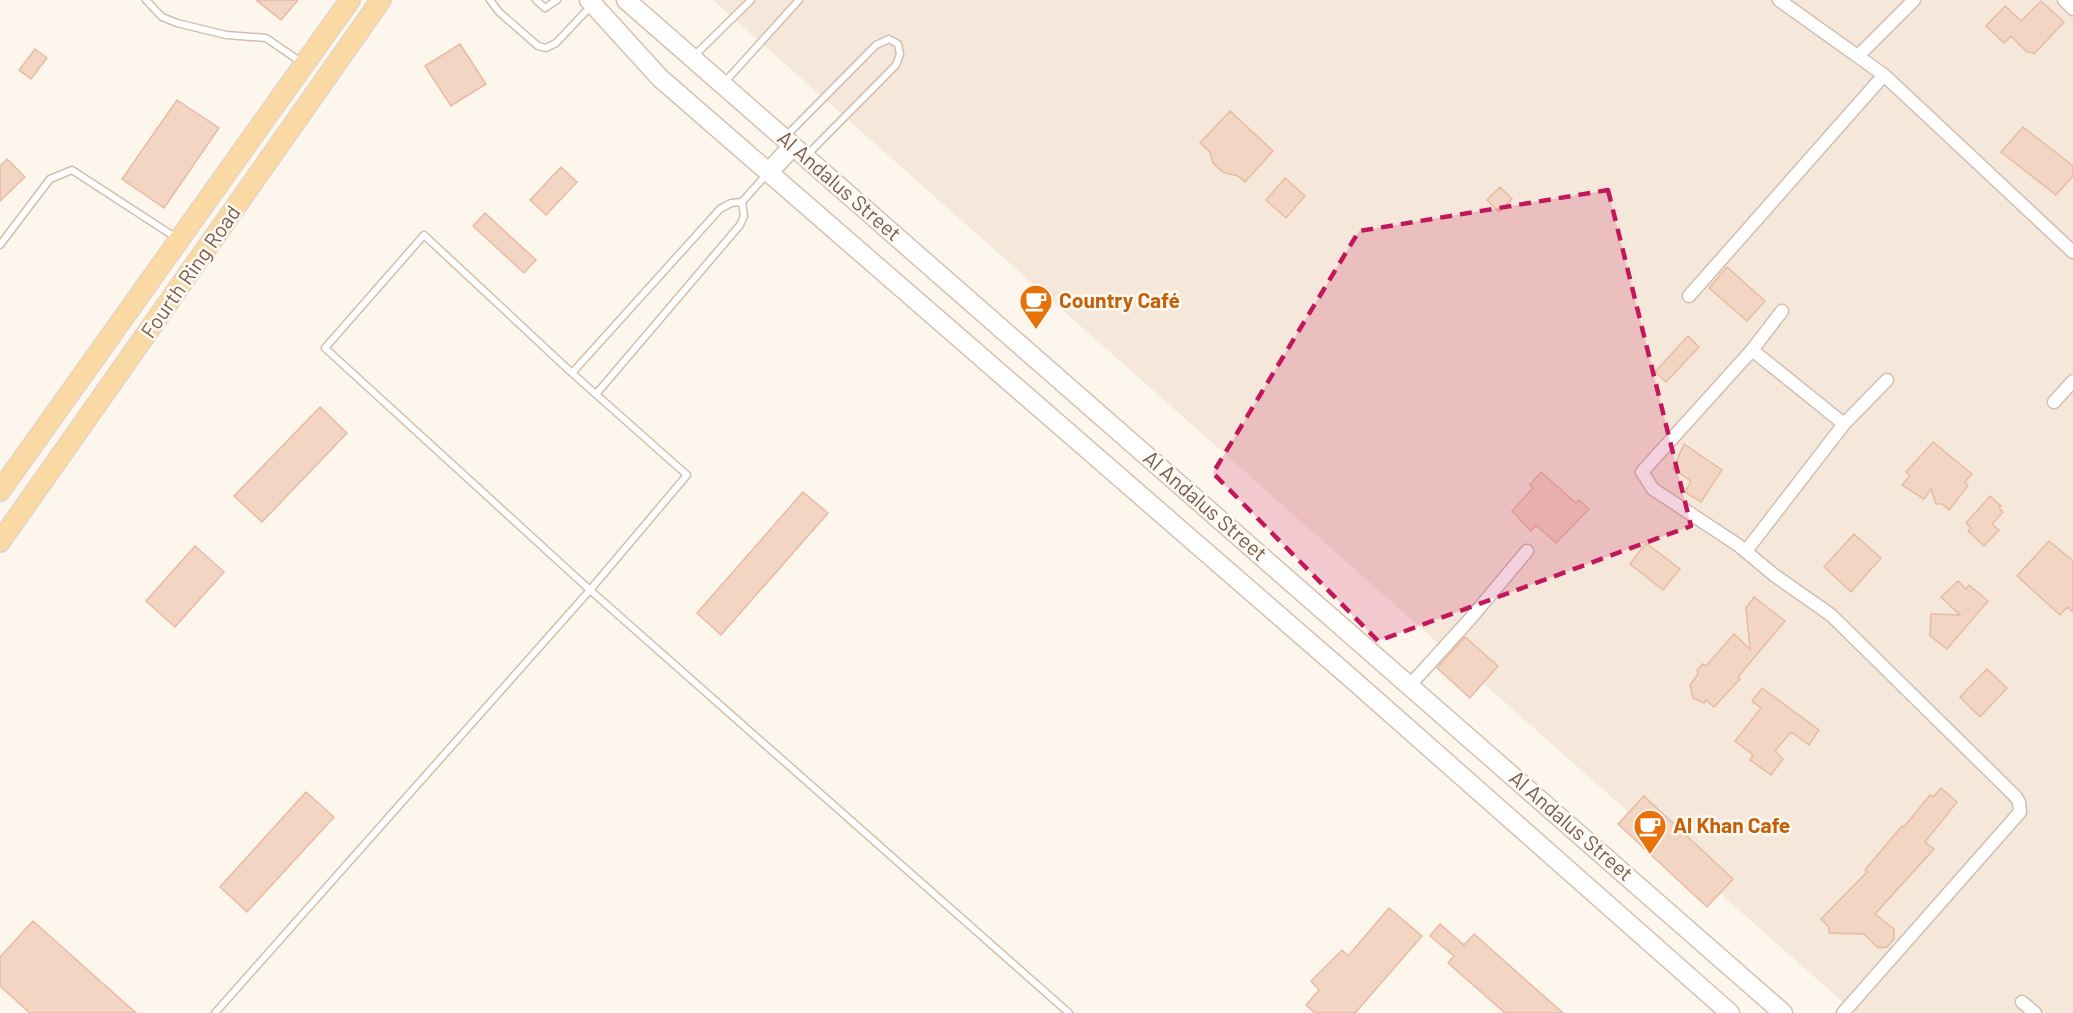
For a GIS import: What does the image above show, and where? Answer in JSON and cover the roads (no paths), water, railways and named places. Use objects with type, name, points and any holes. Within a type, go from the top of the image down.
[{"type":"main road","name":"Fourth Ring Road","points":[[0,491],[178,239],[274,111],[350,0]]},
{"type":"main road","name":"Fourth Ring Road","points":[[0,542],[381,0]]},
{"type":"main road","points":[[368,18],[389,0]]},
{"type":"main road","name":"Al Andalus Street","points":[[626,0],[1783,1013]]},
{"type":"main road","name":"Al Andalus Street","points":[[591,2],[642,61],[1353,680],[1725,1011]]},
{"type":"main road","points":[[768,173],[794,147]]},
{"type":"street","points":[[1779,0],[1884,75],[2073,252]]},
{"type":"street","points":[[1858,56],[1914,0]]},
{"type":"street","points":[[2064,0],[2073,9]]},
{"type":"street","points":[[1689,296],[1884,75]]},
{"type":"street","points":[[1782,311],[1752,350],[1642,472],[1653,489],[1746,551],[1831,615],[2015,796],[2020,807],[2020,812],[1844,1013]]},
{"type":"street","points":[[1752,350],[1844,424]]},
{"type":"street","points":[[1746,551],[1844,424],[1887,380]]},
{"type":"street","points":[[2054,402],[2073,381]]},
{"type":"street","points":[[1410,685],[1527,551]]},
{"type":"street","points":[[2022,1002],[2035,1013]]},
{"type":"lane","points":[[146,0],[162,17],[177,23],[226,35],[266,38],[304,64]]},
{"type":"lane","points":[[490,0],[499,12],[538,46],[546,48],[556,43],[591,2]]},
{"type":"lane","points":[[536,0],[545,8],[556,0]]},
{"type":"lane","points":[[692,58],[751,0]]},
{"type":"lane","points":[[722,84],[800,0]]},
{"type":"lane","points":[[889,39],[898,44],[900,54],[896,65],[794,147],[876,45],[889,39]]},
{"type":"lane","points":[[0,245],[50,179],[72,170],[178,239]]},
{"type":"lane","points":[[572,373],[720,209],[730,203],[742,202],[768,173]]},
{"type":"lane","points":[[597,393],[740,225],[744,216],[742,202]]},
{"type":"lane","points":[[215,1013],[590,590],[687,475],[572,373],[424,235],[325,348],[590,590],[1069,1013]]},
{"type":"place","name":"Country Café","points":[[1036,330]]},
{"type":"place","name":"Al Khan Cafe","points":[[1650,855]]}]
